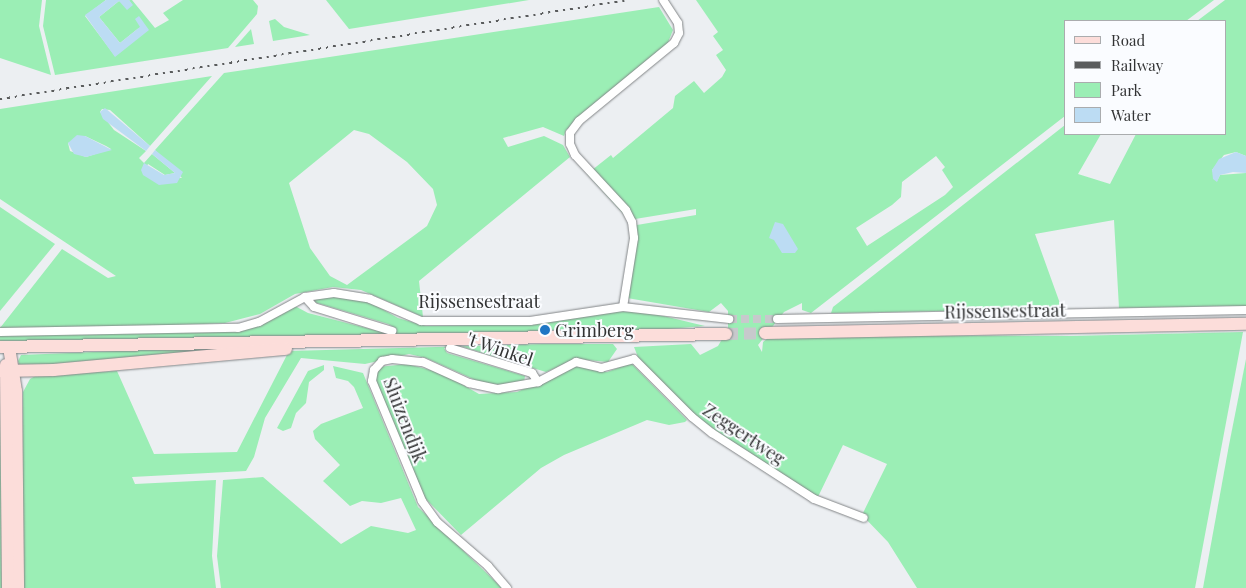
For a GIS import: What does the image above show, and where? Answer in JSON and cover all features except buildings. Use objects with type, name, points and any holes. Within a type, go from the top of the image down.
[{"type":"main road","name":"Rijssensestraat","points":[[765,333],[1246,324]]},
{"type":"main road","name":"Rijssensestraat","points":[[348,342],[7,371],[5,347],[726,334]]},
{"type":"main road","points":[[7,371],[8,588]]},
{"type":"main road","points":[[7,371],[18,588]]},
{"type":"street","points":[[623,307],[634,238],[632,222],[626,210],[575,155],[570,144],[570,133],[579,121],[674,42],[679,33],[678,23],[663,0]]},
{"type":"street","name":"Rijssensestraat","points":[[0,332],[238,328],[258,322],[305,297],[324,293],[354,294],[379,302],[410,319],[431,322],[530,321],[623,307],[729,319]]},
{"type":"street","points":[[305,297],[314,307],[392,331]]},
{"type":"street","name":"Rijssensestraat","points":[[777,319],[1246,310]]},
{"type":"street","name":"'t Winkel","points":[[450,348],[532,374],[538,382]]},
{"type":"street","name":"Sluizendijk","points":[[507,588],[427,510],[372,376],[382,362],[400,359],[423,362],[464,381],[490,388],[508,389],[538,382]]},
{"type":"street","name":"Zeggertweg","points":[[538,382],[576,362],[601,368],[636,360],[692,417],[712,433],[814,499],[864,518]]},
{"type":"green space","points":[[0,0],[42,0],[39,26],[51,75],[0,58]]},
{"type":"green space","points":[[46,0],[106,0],[85,16],[115,56],[140,27],[120,43],[99,17],[119,1],[132,5],[129,0],[132,0],[155,28],[169,20],[163,13],[183,0],[253,0],[258,6],[257,14],[228,48],[55,75],[43,26]]},
{"type":"green space","points":[[326,0],[529,0],[349,29]]},
{"type":"green space","points":[[696,0],[1214,0],[1187,20],[1064,20],[1064,117],[811,313],[802,310],[802,303],[784,312],[758,345],[762,352],[763,342],[772,335],[1071,336],[1243,332],[1195,588],[917,588],[888,542],[862,515],[887,464],[843,445],[817,499],[689,412],[638,357],[634,347],[691,344],[700,355],[718,346],[728,329],[728,311],[721,303],[709,312],[627,298],[631,226],[696,215],[696,209],[629,220],[587,174],[611,155],[613,158],[673,108],[675,96],[694,81],[704,93],[722,77],[726,70],[716,55],[723,50],[713,36],[718,32]],"holes":[[[936,156],[945,167],[942,170],[953,187],[945,195],[867,246],[856,228],[901,197],[902,182]]]},
{"type":"green space","points":[[1225,0],[1246,0],[1246,156],[1236,152],[1224,155],[1212,170],[1217,181],[1220,175],[1246,173],[1246,306],[1119,308],[1114,220],[1035,234],[1062,309],[831,313],[833,307],[1064,126],[1064,135],[1100,135],[1078,174],[1110,184],[1135,135],[1226,135],[1226,20],[1198,20]]},
{"type":"green space","points":[[659,7],[673,30],[667,45],[566,130],[564,136],[543,127],[503,138],[508,147],[544,136],[563,145],[570,157],[419,281],[423,317],[361,290],[333,287],[295,294],[260,314],[225,323],[117,328],[0,328],[62,249],[108,278],[116,276],[0,199],[0,109],[212,76],[150,146],[110,110],[102,109],[100,112],[114,130],[146,151],[139,158],[144,163],[152,154],[175,173],[165,175],[148,164],[143,175],[182,178],[155,150],[224,73]],"holes":[[[354,130],[369,134],[407,162],[433,189],[437,205],[427,226],[347,285],[330,276],[310,248],[289,183]],[[85,136],[106,146],[111,149],[86,157],[70,151],[68,143]]]},
{"type":"green space","points":[[275,19],[284,27],[310,35],[273,41],[269,21]]},
{"type":"green space","points":[[251,29],[254,44],[235,47]]},
{"type":"green space","points":[[0,207],[55,244],[0,311]]},
{"type":"green space","points":[[333,297],[368,301],[398,318],[426,326],[544,324],[544,330],[524,333],[0,344],[0,334],[229,331],[293,305],[308,313],[378,331],[397,329],[388,324],[314,302],[316,299]]},
{"type":"green space","points":[[610,311],[647,312],[705,326],[644,331],[546,330],[545,323]]},
{"type":"green space","points":[[332,342],[20,367],[18,361],[21,355]]},
{"type":"green space","points":[[613,344],[617,349],[608,362],[576,359],[546,372],[461,346]]},
{"type":"green space","points":[[457,346],[444,348],[447,353],[525,376],[524,382],[503,385],[482,383],[426,358],[409,354],[365,364],[301,358],[265,418],[254,457],[246,471],[132,477],[135,484],[216,480],[212,556],[216,588],[21,588],[23,392],[30,379],[37,375],[117,371],[154,454],[237,452],[289,351]]},
{"type":"green space","points":[[1246,359],[1246,588],[1203,588],[1229,445]]},
{"type":"green space","points":[[631,363],[687,420],[669,425],[647,420],[564,455],[541,468],[461,535],[422,495],[375,383],[378,367],[407,364],[442,373],[479,394],[517,392],[575,366],[607,372]]},
{"type":"green space","points":[[324,365],[324,370],[309,382],[306,403],[296,413],[291,428],[283,431],[277,428],[308,371]]},
{"type":"green space","points":[[333,366],[363,373],[418,507],[502,588],[221,588],[217,556],[223,480],[263,477],[341,544],[371,526],[408,533],[416,530],[401,498],[381,503],[362,501],[350,506],[323,481],[340,465],[315,439],[313,431],[321,424],[363,408],[354,387],[348,381],[336,378]]},
{"type":"green space","points":[[0,387],[4,588],[0,588]]},
{"type":"water","points":[[106,0],[129,0],[133,5],[127,10],[119,1],[99,17],[120,43],[140,27],[135,19],[139,16],[149,30],[115,57],[85,15]]},
{"type":"water","points":[[105,108],[150,146],[146,151],[103,119],[100,112]]},
{"type":"water","points":[[77,135],[85,136],[112,150],[86,157],[74,154],[68,143]]},
{"type":"water","points":[[155,150],[183,172],[177,183],[159,185],[143,175],[141,170],[144,163],[164,175],[175,173],[152,154]]},
{"type":"water","points":[[1236,152],[1246,156],[1246,173],[1233,172],[1220,175],[1217,182],[1213,179],[1212,170],[1219,159]]},
{"type":"water","points":[[775,222],[783,224],[798,249],[795,253],[782,253],[774,240],[769,238]]},
{"type":"tunnel","points":[[729,319],[777,319]]},
{"type":"tunnel","points":[[726,334],[765,333]]},
{"type":"railway","points":[[0,99],[628,0]]},
{"type":"place","name":"Grimberg","points":[[545,330]]}]
